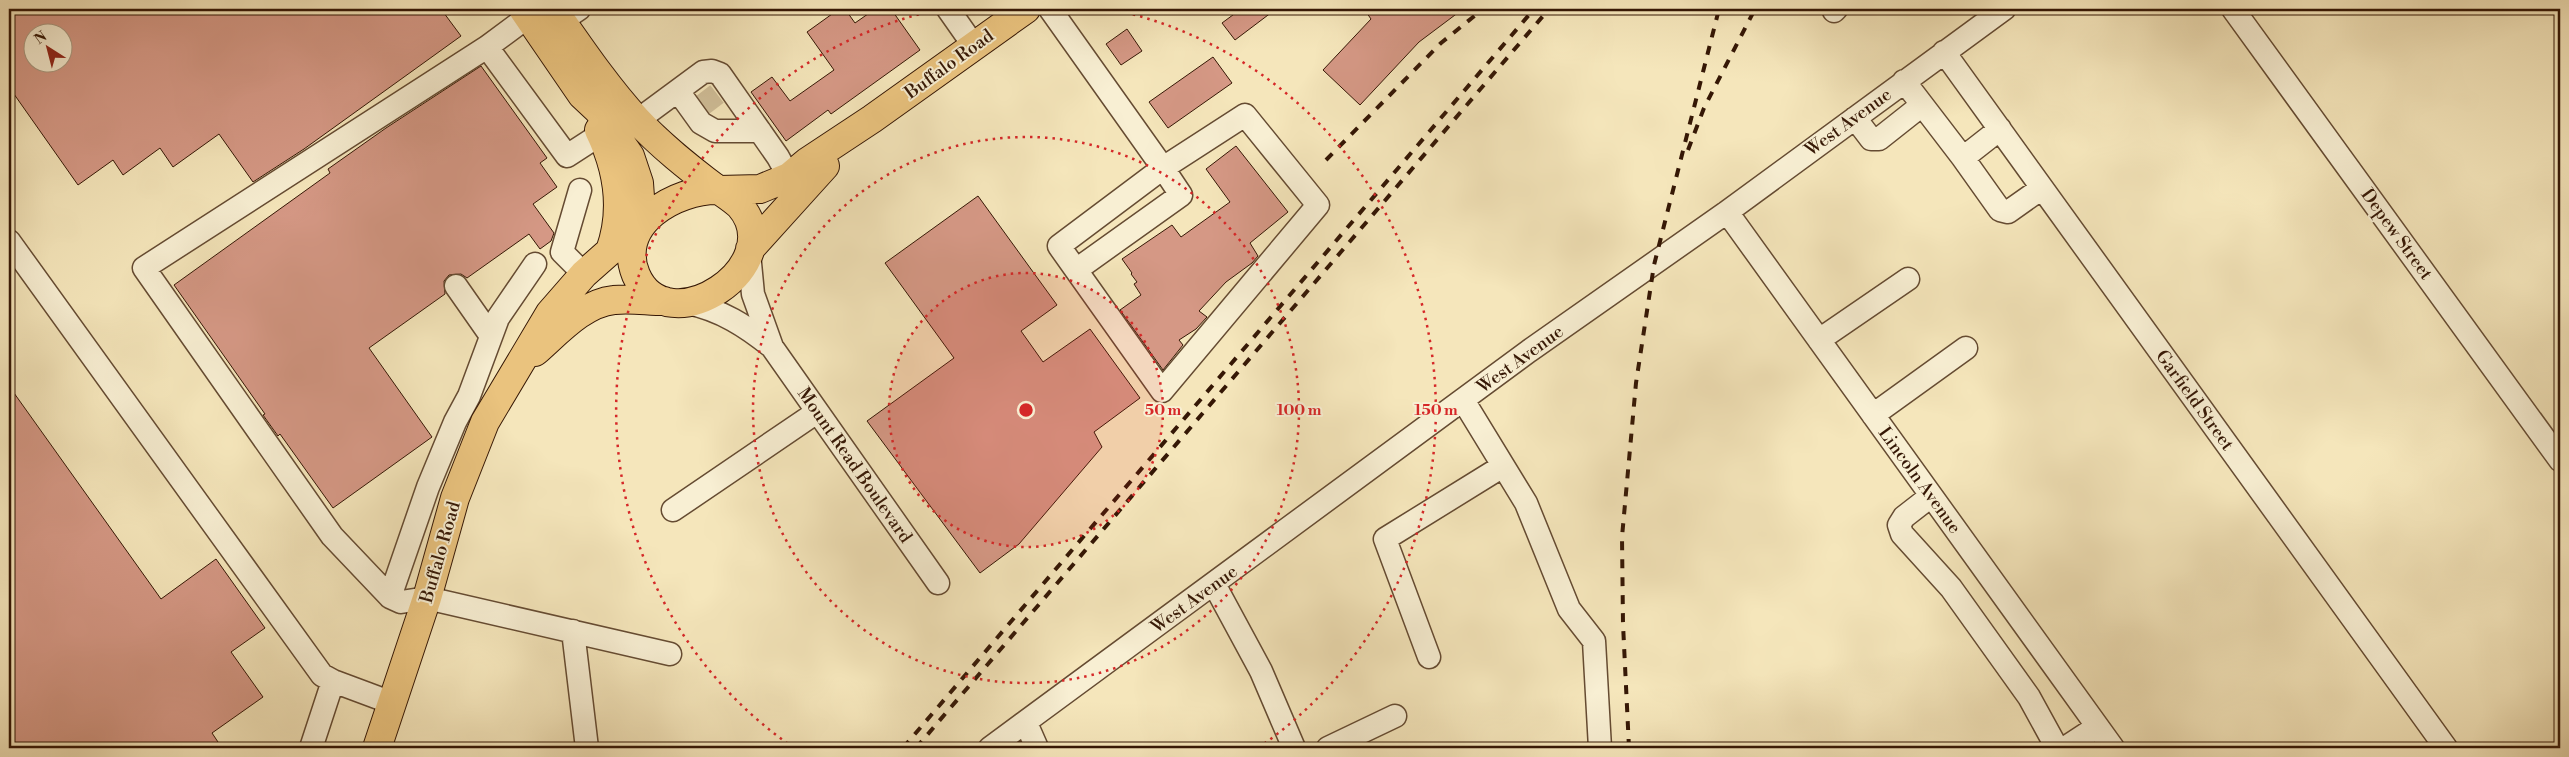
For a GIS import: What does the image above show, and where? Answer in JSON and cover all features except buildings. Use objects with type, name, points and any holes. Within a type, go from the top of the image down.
[{"type":"main road","name":"Buffalo Road","points":[[718,190],[760,189],[789,177],[806,162],[872,119],[1026,9]]},
{"type":"main road","points":[[548,16],[612,162],[618,191],[616,229],[610,251]]},
{"type":"main road","points":[[548,16],[638,120],[684,165],[740,206],[746,215],[750,226],[750,251],[743,265],[726,285],[703,298],[676,302],[651,295],[643,288],[636,274],[633,257],[639,183],[630,156],[604,118],[582,95]]},
{"type":"main road","name":"Buffalo Road","points":[[750,251],[797,196],[872,119]]},
{"type":"main road","points":[[636,232],[644,221],[667,202],[693,193],[718,190]]},
{"type":"main road","name":"Buffalo Road","points":[[377,748],[427,598],[453,505],[472,452],[493,406],[550,313],[584,274],[610,251],[636,232]]},
{"type":"main road","name":"Buffalo Road","points":[[520,364],[577,316],[602,302],[614,300],[676,302]]},
{"type":"street","points":[[948,9],[974,46]]},
{"type":"street","points":[[1050,9],[1181,194],[1076,270]]},
{"type":"street","name":"West Avenue","points":[[997,746],[1463,400],[1727,212],[2004,9]]},
{"type":"street","name":"Depew Street","points":[[2233,9],[2560,460]]},
{"type":"street","points":[[548,16],[487,47],[144,268],[332,536],[390,596],[401,602],[427,598],[573,630],[670,654]]},
{"type":"street","points":[[487,47],[568,156],[600,134]]},
{"type":"street","name":"Garfield Street","points":[[1944,52],[2446,748]]},
{"type":"street","points":[[638,120],[703,72],[712,71],[720,74],[701,122],[715,131],[760,131]]},
{"type":"street","points":[[1904,81],[2000,210],[2008,212],[2042,188]]},
{"type":"street","points":[[678,91],[710,100],[760,131],[789,177]]},
{"type":"street","points":[[1855,118],[1871,139],[1879,139],[1922,105]]},
{"type":"street","points":[[1244,115],[1318,205],[1162,391],[1059,246],[1163,168],[1244,115]]},
{"type":"street","points":[[1963,158],[2000,129]]},
{"type":"street","points":[[580,190],[562,252],[584,274]]},
{"type":"street","name":"Lincoln Avenue","points":[[1727,212],[2113,748]]},
{"type":"street","points":[[9,241],[322,675],[333,682],[392,703]]},
{"type":"street","points":[[750,251],[753,294],[772,347]]},
{"type":"street","points":[[390,596],[428,486],[454,422],[469,396],[498,318],[535,264]]},
{"type":"street","points":[[1819,340],[1908,279]]},
{"type":"street","points":[[456,286],[492,336]]},
{"type":"street","points":[[676,302],[711,308],[728,317],[772,347]]},
{"type":"street","name":"Mount Read Boulevard","points":[[772,347],[938,583]]},
{"type":"street","points":[[1873,415],[1966,348]]},
{"type":"street","points":[[1463,400],[1526,502],[1569,609],[1594,641],[1600,748]]},
{"type":"street","points":[[672,510],[817,412]]},
{"type":"street","points":[[1429,657],[1385,539],[1504,466]]},
{"type":"street","points":[[1932,496],[1904,517],[1899,525],[1902,534],[1957,596],[2029,697],[2057,748]]},
{"type":"street","points":[[1214,584],[1261,671],[1294,748]]},
{"type":"street","points":[[573,630],[587,748]]},
{"type":"street","points":[[311,748],[333,682]]},
{"type":"street","points":[[1328,748],[1395,716]]},
{"type":"street","points":[[1026,723],[1037,748]]},
{"type":"street","points":[[2065,748],[2098,726]]},
{"type":"tunnel","points":[[700,107],[717,94]]},
{"type":"railway","points":[[1326,160],[1441,43],[1483,9]]},
{"type":"railway","points":[[903,748],[1534,9]]},
{"type":"railway","points":[[916,748],[1549,9]]},
{"type":"railway","points":[[1629,748],[1623,624],[1622,537],[1636,383],[1654,265],[1719,9]]},
{"type":"railway","points":[[1688,150],[1704,108],[1755,9]]}]
